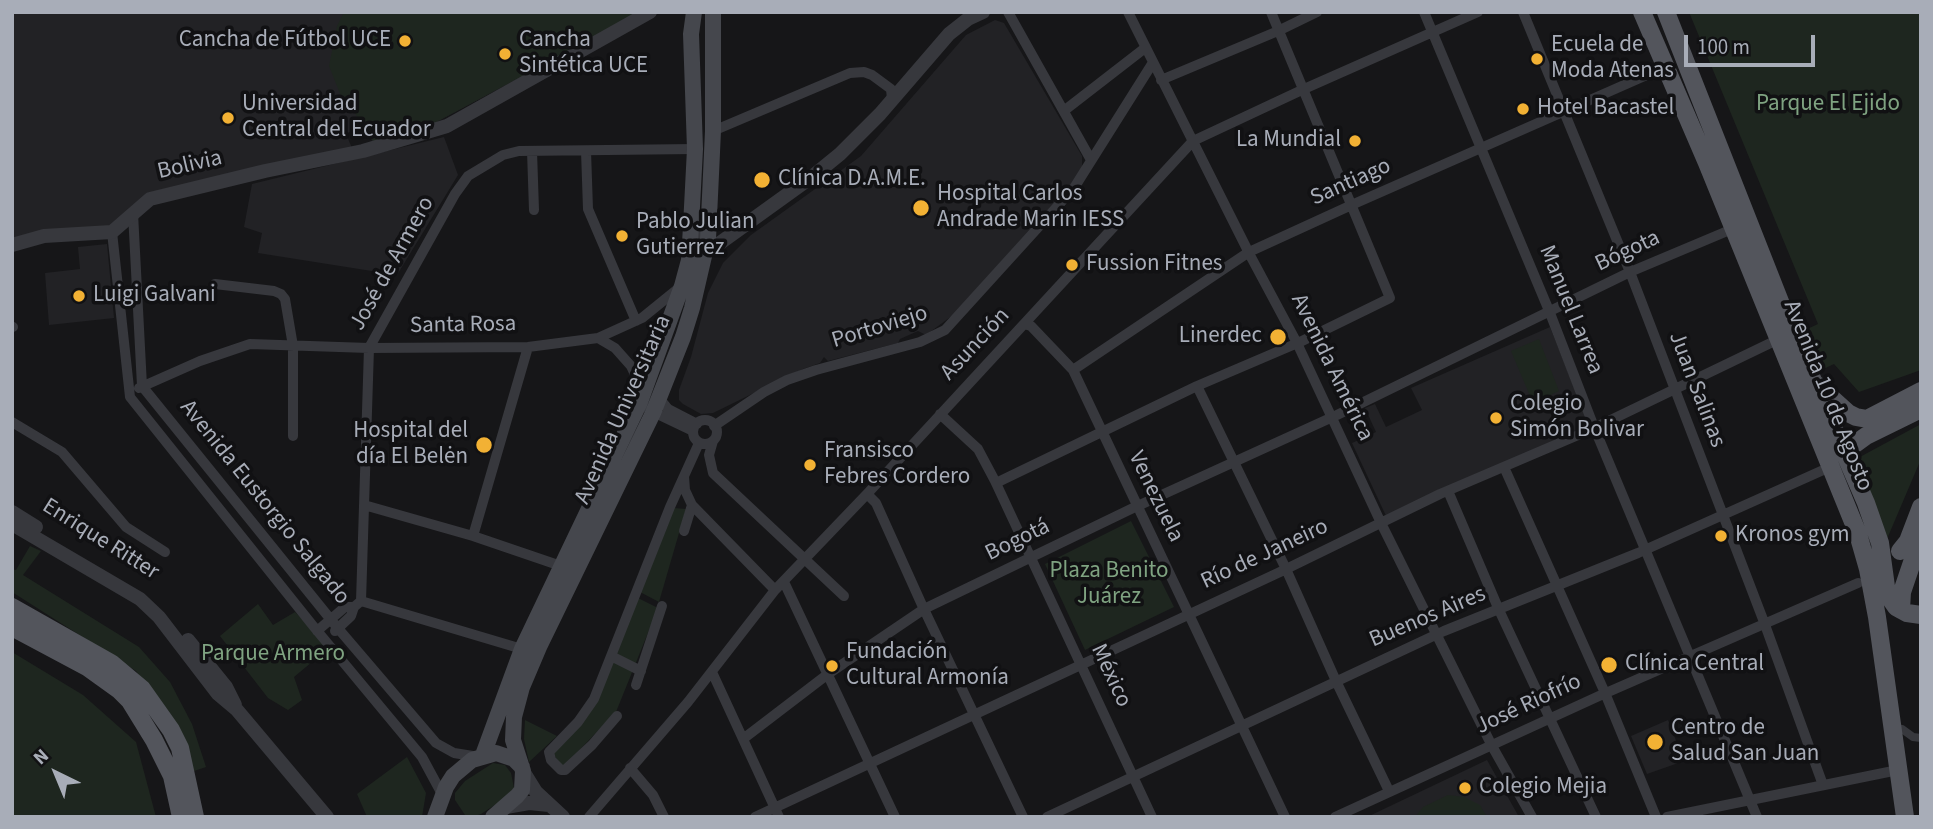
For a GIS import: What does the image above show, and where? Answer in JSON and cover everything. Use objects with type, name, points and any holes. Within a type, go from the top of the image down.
[{"type":"main road","name":"Avenida Universitaria","points":[[481,756],[522,649],[640,401],[682,286],[689,260],[695,149],[691,34],[694,12]]},
{"type":"main road","name":"Avenida Universitaria","points":[[522,769],[513,740],[514,717],[523,687],[539,647],[656,406],[686,327],[707,249],[713,131],[713,12]]},
{"type":"main road","name":"Avenida 10 de Agosto","points":[[1642,12],[1785,336],[1830,467],[1858,534],[1877,617],[1905,817]]},
{"type":"main road","points":[[1653,12],[1653,37],[1673,31]]},
{"type":"main road","name":"Avenida 10 de Agosto","points":[[1666,12],[1739,228]]},
{"type":"main road","name":"Avenida 10 de Agosto","points":[[1785,336],[1813,382],[1867,503],[1880,543],[1887,594],[1901,610]]},
{"type":"main road","points":[[1813,382],[1848,412],[1867,419],[1921,391]]},
{"type":"main road","points":[[1855,444],[1921,409]]},
{"type":"main road","points":[[1848,481],[1866,523],[1880,581],[1882,603],[1877,617]]},
{"type":"main road","points":[[1900,551],[1908,541],[1921,507]]},
{"type":"main road","points":[[1921,536],[1902,592],[1901,610],[1921,615]]},
{"type":"main road","points":[[12,607],[81,655],[119,690],[139,715],[172,776],[181,817]]},
{"type":"main road","points":[[18,630],[81,655],[111,663],[142,689],[172,730],[197,780],[206,817]]},
{"type":"main road","points":[[18,630],[93,679],[120,701],[142,731],[153,755],[166,788],[172,817]]},
{"type":"main road","points":[[180,748],[195,817]]},
{"type":"main road","points":[[435,817],[442,796],[461,767],[481,756],[496,753],[514,759],[522,769],[522,790],[500,812]]},
{"type":"main road","points":[[442,796],[444,810],[449,817]]},
{"type":"street","name":"Bolivia","points":[[112,232],[150,199],[363,151],[447,126],[650,12]]},
{"type":"street","points":[[691,226],[695,237],[707,249],[713,248],[813,176],[840,154],[892,99],[964,16],[983,12]]},
{"type":"street","points":[[1008,12],[1091,160]]},
{"type":"street","name":"Avenida América","points":[[1128,12],[1152,64],[1297,343],[1381,523],[1492,746],[1532,817]]},
{"type":"street","points":[[996,483],[1197,386],[1297,343],[1391,298],[1271,12]]},
{"type":"street","points":[[1161,80],[1317,12]]},
{"type":"street","name":"Manuel Larrea","points":[[1424,12],[1757,817]]},
{"type":"street","name":"Asunción","points":[[589,817],[712,672],[780,586],[1193,141],[1478,12]]},
{"type":"street","name":"Juan Salinas","points":[[1523,12],[1631,275],[1764,622],[1823,785]]},
{"type":"street","points":[[1065,110],[1145,48]]},
{"type":"street","name":"Portoviejo","points":[[714,426],[787,380],[920,342],[945,330],[1074,188],[1152,64]]},
{"type":"street","name":"Santiago","points":[[1073,370],[1249,252],[1478,147],[1665,66]]},
{"type":"street","points":[[713,131],[850,72],[872,75],[891,89],[892,99]]},
{"type":"street","name":"José de Armero","points":[[357,604],[365,505],[369,348],[455,194],[468,176],[503,155],[532,151],[695,149]]},
{"type":"street","points":[[532,151],[534,210]]},
{"type":"street","points":[[586,151],[588,209],[636,321]]},
{"type":"street","points":[[133,213],[142,386]]},
{"type":"street","name":"Bógota","points":[[1332,417],[1631,275],[1739,228]]},
{"type":"street","points":[[12,245],[44,236],[112,232],[130,397]]},
{"type":"street","points":[[215,284],[281,294],[285,299],[293,346],[293,436]]},
{"type":"street","name":"Santa Rosa","points":[[130,397],[142,386],[250,344],[369,348],[527,347],[598,338],[636,321],[682,286]]},
{"type":"street","name":"Venezuela","points":[[1024,324],[1031,326],[1073,370],[1285,817]]},
{"type":"street","name":"Río de Janeiro","points":[[755,817],[777,812],[870,763],[1785,336]]},
{"type":"street","points":[[598,338],[615,348],[631,366],[637,379],[640,401],[656,406],[695,427]]},
{"type":"street","points":[[473,536],[527,347]]},
{"type":"street","name":"Avenida Eustorgio Salgado","points":[[142,386],[334,624],[436,743],[454,753],[481,756]]},
{"type":"street","points":[[1197,386],[1389,791]]},
{"type":"street","name":"Avenida Eustorgio Salgado","points":[[130,397],[321,636],[422,757],[442,796]]},
{"type":"street","name":"México","points":[[940,414],[978,449],[996,483],[1152,817]]},
{"type":"street","name":"Bogotá","points":[[743,739],[828,674],[924,609],[1137,506],[1332,417]]},
{"type":"street","points":[[695,427],[704,421],[714,426],[716,433],[709,455],[713,473],[844,596]]},
{"type":"street","points":[[12,422],[62,452],[126,527],[165,552]]},
{"type":"street","points":[[695,427],[694,438],[699,443],[706,444],[713,440]]},
{"type":"street","points":[[617,716],[592,745],[565,770],[561,770],[551,760],[550,752],[578,722],[594,699],[670,507],[699,443]]},
{"type":"street","points":[[1504,467],[1605,693],[1656,817]]},
{"type":"street","name":"Buenos Aires","points":[[1048,817],[1437,634],[1645,550],[1830,467]]},
{"type":"street","points":[[684,474],[685,490],[692,505],[780,586],[828,674],[895,817]]},
{"type":"street","points":[[1448,491],[1499,610],[1596,817]]},
{"type":"street","points":[[867,494],[876,503],[1023,817]]},
{"type":"street","points":[[365,505],[473,536],[561,566]]},
{"type":"street","points":[[670,507],[692,505]]},
{"type":"street","points":[[684,531],[692,505]]},
{"type":"street","name":"Enrique Ritter","points":[[12,512],[142,590],[165,611],[226,687],[237,710]]},
{"type":"street","name":"Enrique Ritter","points":[[12,524],[140,599],[159,617],[218,694],[237,710],[327,817]]},
{"type":"street","name":"José Riofrío","points":[[1335,817],[1605,693],[1858,583]]},
{"type":"street","points":[[321,636],[334,624],[351,616],[357,604],[522,649]]},
{"type":"street","points":[[636,685],[662,606]]},
{"type":"street","points":[[611,656],[641,671]]},
{"type":"street","points":[[712,672],[777,812]]},
{"type":"street","points":[[1893,728],[1921,738]]},
{"type":"street","points":[[630,768],[653,795],[664,817]]},
{"type":"street","points":[[522,769],[530,783],[563,817]]},
{"type":"street","points":[[1667,817],[1898,770]]},
{"type":"street","points":[[500,812],[529,803],[549,805]]},
{"type":"shaded area","name":"Universidad Central del Ecuador","points":[[12,12],[642,12],[427,127],[375,144],[361,126],[346,134],[352,148],[148,193],[110,226],[12,239]]},
{"type":"shaded area","name":"Hospital Carlos Andrade Marin IESS","points":[[995,20],[1004,23],[1082,156],[1082,168],[1068,191],[957,312],[926,335],[918,331],[900,339],[898,343],[828,361],[824,357],[820,363],[713,413],[701,414],[683,404],[679,400],[679,390],[708,293],[723,263],[751,235],[861,156],[966,35]]},
{"type":"shaded area","points":[[444,137],[458,175],[397,275],[258,253],[262,233],[244,227],[252,184]]},
{"type":"shaded area","name":"Luigi Galvani","points":[[107,244],[114,318],[49,325],[45,273],[80,269],[78,247]]},
{"type":"shaded area","name":"Colegio Simón Bolivar","points":[[1550,327],[1589,425],[1387,518],[1352,443],[1376,432],[1365,408],[1375,404],[1386,427],[1422,410],[1411,388]]},
{"type":"shaded area","name":"Centro de Salud San Juan","points":[[1668,720],[1684,761],[1647,774],[1631,736]]},
{"type":"shaded area","name":"Colegio Mejia","points":[[1487,760],[1519,817],[1367,817]]},
{"type":"green space","points":[[344,12],[642,12],[427,127],[375,144],[344,96],[341,96],[329,66],[337,26]]},
{"type":"green space","name":"Parque El Ejido","points":[[1689,12],[1921,12],[1921,370],[1859,392],[1834,364],[1819,371],[1805,330],[1818,324]]},
{"type":"green space","points":[[1539,339],[1559,391],[1533,403],[1511,351]]},
{"type":"green space","points":[[1921,424],[1921,459],[1884,546],[1878,514],[1858,458]]},
{"type":"green space","points":[[674,508],[686,509],[659,602],[640,592]]},
{"type":"green space","name":"Plaza Benito Juárez","points":[[1131,521],[1174,607],[1085,650],[1045,564]]},
{"type":"green space","points":[[30,546],[41,551],[23,575],[139,647],[170,682],[192,724],[206,767],[194,771],[161,706],[136,671],[12,592],[12,569],[16,570]]},
{"type":"green space","points":[[638,598],[658,608],[616,712],[564,766],[560,765],[553,753],[581,724]]},
{"type":"green space","name":"Parque Armero","points":[[258,604],[273,625],[295,612],[330,647],[294,677],[302,700],[288,710],[268,698],[220,636]]},
{"type":"green space","points":[[12,652],[83,695],[136,742],[156,817],[12,817]]},
{"type":"green space","points":[[525,720],[557,736],[529,762],[524,739]]},
{"type":"green space","points":[[407,757],[426,793],[422,817],[367,817],[357,794]]},
{"type":"green space","points":[[493,763],[505,765],[511,773],[514,788],[501,801],[481,814],[473,817],[465,815],[455,800],[455,793],[465,781]]},
{"type":"green space","points":[[1448,795],[1464,797],[1480,805],[1487,817],[1415,817],[1423,807]]},
{"type":"place","name":"Cancha de Fútbol UCE","points":[[405,41]]},
{"type":"place","name":"Cancha Sintética UCE","points":[[505,54]]},
{"type":"place","name":"Ecuela de Moda Atenas","points":[[1537,59]]},
{"type":"place","name":"Hotel Bacastel","points":[[1523,109]]},
{"type":"place","name":"Universidad Central del Ecuador","points":[[228,118]]},
{"type":"place","name":"La Mundial","points":[[1355,141]]},
{"type":"place","name":"Clínica D.A.M.E.","points":[[762,180]]},
{"type":"place","name":"Hospital Carlos Andrade Marin IESS","points":[[921,208]]},
{"type":"place","name":"Pablo Julian Gutierrez","points":[[622,236]]},
{"type":"place","name":"Fussion Fitnes","points":[[1072,265]]},
{"type":"place","name":"Luigi Galvani","points":[[79,296]]},
{"type":"place","name":"Linerdec","points":[[1278,337]]},
{"type":"place","name":"Colegio Simón Bolivar","points":[[1496,418]]},
{"type":"place","name":"Hospital del día El Belėn","points":[[484,445]]},
{"type":"place","name":"Fransisco Febres Cordero","points":[[810,465]]},
{"type":"place","name":"Kronos gym","points":[[1721,536]]},
{"type":"place","name":"Clínica Central","points":[[1609,665]]},
{"type":"place","name":"Fundación Cultural Armonía","points":[[832,666]]},
{"type":"place","name":"Centro de Salud San Juan","points":[[1655,742]]},
{"type":"place","name":"Colegio Mejia","points":[[1465,788]]}]
